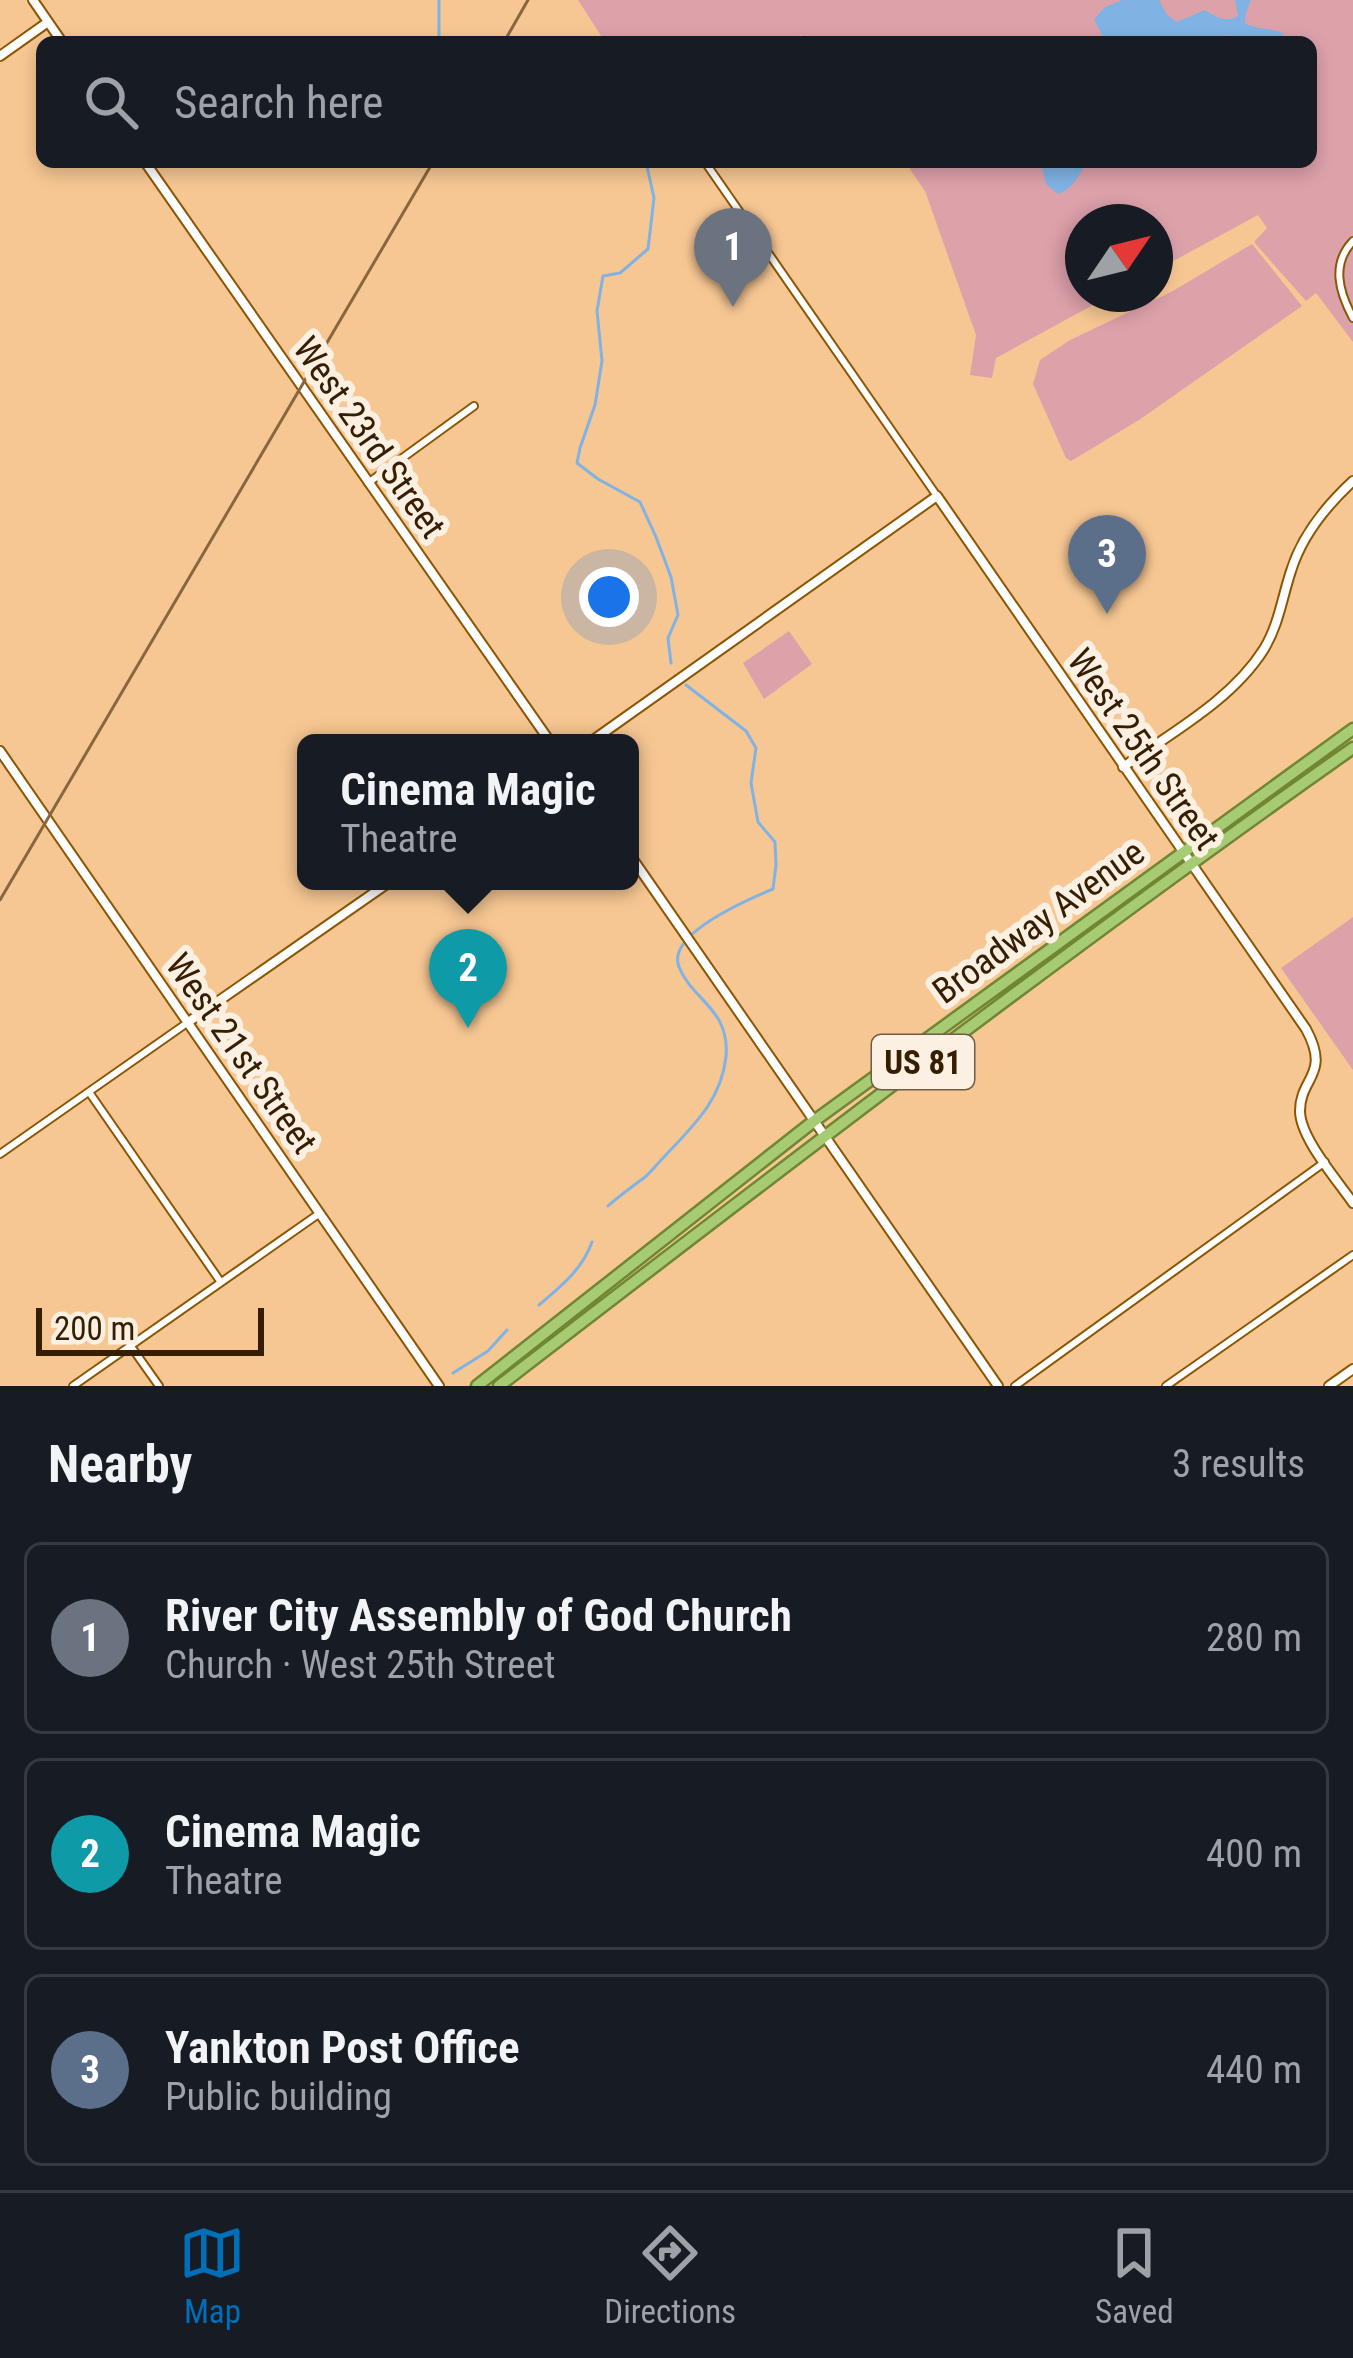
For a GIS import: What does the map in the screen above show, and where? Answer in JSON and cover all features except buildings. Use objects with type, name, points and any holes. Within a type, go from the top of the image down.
[{"type":"highway","name":"Broadway Avenue","points":[[499,1386],[1353,729]]},
{"type":"highway","name":"Broadway Avenue","points":[[477,1386],[814,1121],[1187,857],[1353,748]]},
{"type":"street","points":[[33,0],[58,36]]},
{"type":"street","points":[[0,56],[48,22]]},
{"type":"street","name":"West 23rd Street","points":[[149,168],[545,734]]},
{"type":"street","name":"West 25th Street","points":[[709,168],[1311,1039],[1316,1064],[1303,1097],[1302,1124],[1353,1203]]},
{"type":"street","points":[[1353,241],[1343,253],[1339,276],[1341,293],[1353,317]]},
{"type":"street","points":[[368,483],[474,406]]},
{"type":"street","points":[[1124,767],[1225,693],[1256,660],[1278,619],[1294,560],[1309,532],[1353,481]]},
{"type":"street","points":[[602,734],[937,496]]},
{"type":"street","name":"West 21st Street","points":[[0,751],[439,1386]]},
{"type":"street","points":[[639,867],[998,1386]]},
{"type":"street","points":[[0,1154],[378,890]]},
{"type":"street","points":[[89,1092],[220,1281]]},
{"type":"street","points":[[1015,1386],[1324,1162]]},
{"type":"street","points":[[74,1386],[320,1213]]},
{"type":"street","points":[[1166,1386],[1353,1255]]},
{"type":"street","points":[[130,1345],[159,1386]]},
{"type":"street","points":[[1329,1386],[1353,1369]]},
{"type":"shaded area","points":[[578,0],[1353,0],[1353,342],[1316,293],[1306,301],[1254,242],[1267,228],[1258,215],[1173,261],[1173,204],[1065,204],[1065,312],[1080,312],[996,358],[992,378],[970,375],[976,335],[925,191],[909,168],[1317,168],[1317,36],[601,36]]},
{"type":"shaded area","points":[[1252,244],[1302,306],[1139,420],[1071,461],[1066,458],[1033,384],[1040,360],[1129,312],[1173,312],[1173,291]]},
{"type":"shaded area","points":[[789,631],[812,664],[764,699],[743,663]]},
{"type":"shaded area","points":[[1353,917],[1353,1070],[1281,968]]},
{"type":"water","points":[[1122,0],[1159,0],[1177,22],[1205,10],[1233,18],[1238,16],[1235,0],[1251,0],[1245,23],[1284,36],[1102,36],[1094,19],[1105,7]]},
{"type":"water","points":[[1042,168],[1083,168],[1063,192],[1058,194],[1046,184]]},
{"type":"waterway","points":[[439,0],[439,36]]},
{"type":"waterway","points":[[647,168],[654,198],[648,249],[620,273],[603,276],[597,311],[602,361],[595,405],[577,463],[640,502],[671,577],[678,615],[668,638],[671,663]]},
{"type":"waterway","points":[[608,1206],[648,1175],[695,1123],[723,1072],[726,1040],[722,1027],[685,978],[678,955],[685,942],[712,919],[773,889],[775,842],[758,822],[751,783],[756,748],[746,731],[686,685]]},
{"type":"waterway","points":[[539,1305],[577,1269],[592,1242]]},
{"type":"waterway","points":[[453,1373],[488,1351],[507,1330]]},
{"type":"railway","points":[[507,36],[528,0]]},
{"type":"railway","points":[[0,900],[429,168]]},
{"type":"place","name":"River City Assembly of God Church","points":[[733,307]]},
{"type":"place","name":"Yankton Post Office","points":[[1107,614]]},
{"type":"place","name":"Cinema Magic","points":[[468,1028]]}]
